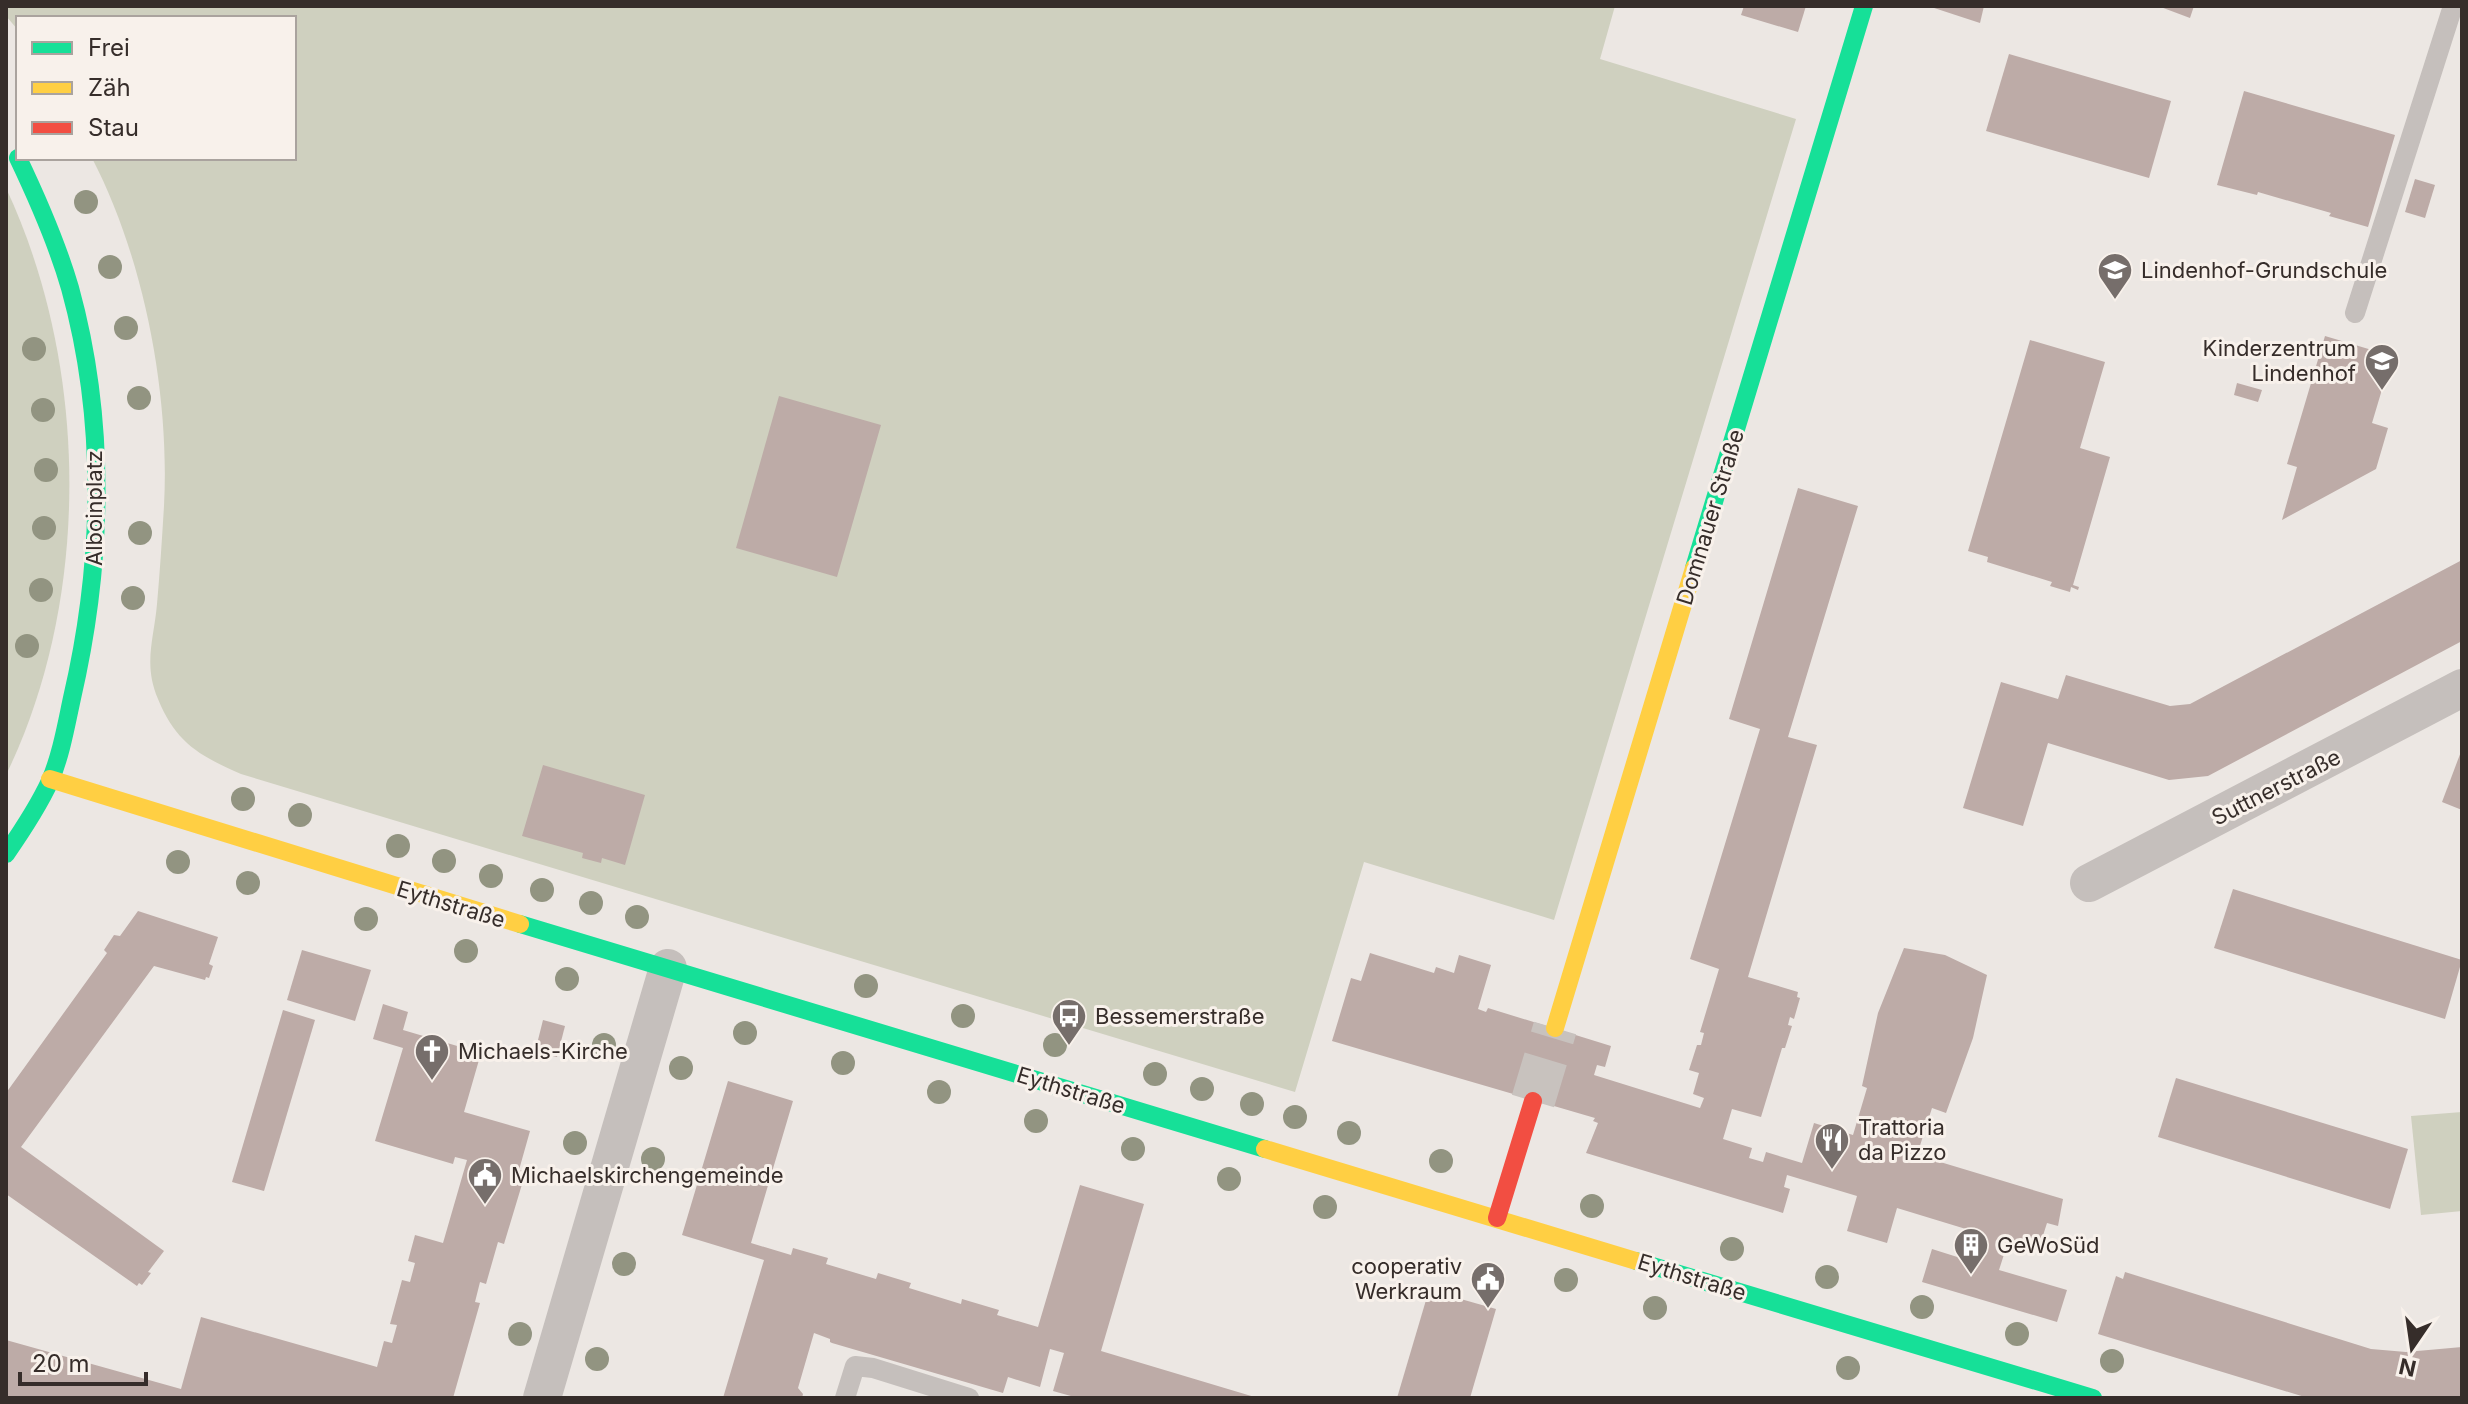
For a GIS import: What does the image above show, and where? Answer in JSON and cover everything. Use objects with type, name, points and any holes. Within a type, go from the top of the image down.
[{"type":"street","name":"Domnauer Straße","points":[[1555,1028],[1864,6]]},
{"type":"street","name":"Alboinplatz","points":[[6,854],[50,779],[83,660],[93,595],[95,460],[88,373],[68,284],[39,195],[19,160]]},
{"type":"street","name":"Suttnerstraße","points":[[2089,883],[2462,688]]},
{"type":"street","name":"Eythstraße","points":[[50,779],[423,896],[2093,1398]]},
{"type":"street","points":[[542,1398],[668,968]]},
{"type":"street","points":[[1497,1218],[1533,1101]]},
{"type":"lane","points":[[2355,313],[2453,6]]},
{"type":"lane","points":[[845,1398],[855,1366],[873,1368],[969,1398]]},
{"type":"green space","points":[[6,6],[1615,6],[1600,59],[1796,119],[1554,920],[1364,862],[1295,1092],[241,774],[191,746],[165,714],[154,686],[150,663],[164,506],[163,418],[158,373],[150,328],[126,239],[93,160],[296,160],[296,16],[16,16],[16,28],[6,16]]},
{"type":"green space","points":[[6,188],[33,257],[53,330],[65,405],[69,482],[66,558],[54,634],[34,706],[6,775]]},
{"type":"green space","points":[[2462,1112],[2462,1211],[2421,1215],[2411,1116]]},
{"type":"building","points":[[1744,6],[1806,6],[1798,32],[1741,15]]},
{"type":"building","points":[[1928,6],[1984,6],[1980,23]]},
{"type":"building","points":[[2158,6],[2194,6],[2190,18]]},
{"type":"building","points":[[2009,54],[2171,101],[2149,178],[1986,131]]},
{"type":"building","points":[[2244,91],[2395,135],[2368,227],[2258,192],[2257,195],[2217,185]]},
{"type":"building","points":[[2415,179],[2435,185],[2425,218],[2405,212]]},
{"type":"building","points":[[2325,336],[2392,356],[2372,423],[2388,428],[2376,469],[2282,520],[2297,467],[2287,464]]},
{"type":"building","points":[[2030,340],[2105,362],[2080,448],[2110,457],[2073,585],[2079,587],[2078,590],[2071,587],[2070,592],[2050,586],[2052,582],[1987,562],[1988,557],[1968,551]]},
{"type":"building","points":[[2237,383],[2262,390],[2258,402],[2234,395]]},
{"type":"building","points":[[779,396],[881,425],[837,577],[736,548]]},
{"type":"building","points":[[1798,488],[1858,506],[1788,737],[1817,745],[1748,977],[1798,992],[1797,997],[1800,998],[1794,1019],[1790,1017],[1788,1025],[1792,1026],[1761,1117],[1732,1109],[1723,1139],[1752,1148],[1749,1158],[1763,1162],[1766,1152],[1802,1163],[1814,1123],[1853,1135],[1867,1088],[1862,1086],[1878,1013],[1904,948],[1945,955],[1987,975],[1973,1038],[1946,1113],[1932,1108],[1917,1155],[2063,1199],[2058,1226],[2047,1223],[2038,1251],[2008,1242],[1999,1270],[2067,1290],[2057,1322],[1922,1282],[1932,1249],[1970,1261],[1979,1233],[1897,1208],[1887,1243],[1847,1231],[1857,1196],[1787,1175],[1784,1187],[1790,1189],[1783,1213],[1586,1153],[1598,1123],[1593,1121],[1595,1118],[1332,1041],[1351,978],[1361,981],[1370,953],[1434,973],[1436,967],[1454,973],[1459,955],[1491,965],[1478,1009],[1486,1012],[1488,1008],[1611,1046],[1605,1067],[1597,1065],[1594,1075],[1700,1108],[1704,1098],[1693,1094],[1699,1073],[1689,1070],[1697,1045],[1701,1045],[1704,1033],[1700,1032],[1719,969],[1690,959],[1760,729],[1729,719]]},
{"type":"building","points":[[2462,560],[2462,641],[2208,776],[2169,780],[2048,743],[2023,826],[1963,808],[2001,682],[2058,699],[2066,675],[2170,706],[2190,704]]},
{"type":"building","points":[[2462,749],[2462,810],[2442,802]]},
{"type":"building","points":[[543,765],[645,795],[625,865],[602,858],[601,863],[582,858],[583,853],[522,836]]},
{"type":"building","points":[[2233,889],[2462,960],[2445,1019],[2214,948]]},
{"type":"building","points":[[138,911],[218,937],[209,964],[213,966],[209,978],[205,980],[154,966],[21,1147],[164,1251],[142,1285],[139,1283],[137,1286],[6,1194],[6,1093],[107,953],[104,950],[114,935],[120,936]]},
{"type":"building","points":[[302,950],[371,970],[355,1021],[287,1000]]},
{"type":"building","points":[[383,1004],[408,1012],[403,1030],[481,1053],[464,1112],[530,1131],[519,1170],[526,1171],[504,1244],[498,1242],[486,1284],[480,1282],[475,1302],[480,1303],[453,1398],[6,1398],[6,1340],[181,1389],[201,1317],[377,1367],[384,1341],[392,1343],[397,1325],[390,1324],[402,1280],[410,1282],[415,1263],[408,1261],[415,1235],[443,1243],[467,1160],[455,1157],[453,1164],[375,1141],[403,1048],[373,1039]]},
{"type":"building","points":[[283,1010],[315,1020],[264,1191],[232,1182]]},
{"type":"building","points":[[543,1020],[565,1026],[557,1057],[535,1052]]},
{"type":"building","points":[[2176,1078],[2408,1149],[2390,1209],[2158,1137]]},
{"type":"building","points":[[728,1081],[793,1101],[751,1243],[791,1255],[793,1248],[828,1258],[826,1264],[876,1279],[878,1273],[911,1283],[909,1288],[961,1304],[962,1299],[999,1310],[997,1315],[1038,1327],[1080,1185],[1144,1204],[1101,1351],[1258,1398],[1078,1398],[1053,1391],[1064,1353],[1050,1349],[1040,1387],[1008,1377],[1003,1393],[832,1343],[830,1339],[814,1333],[798,1388],[803,1394],[802,1398],[723,1398],[764,1260],[682,1235]]},
{"type":"building","points":[[2125,1272],[2371,1349],[2406,1352],[2462,1347],[2462,1398],[2308,1398],[2098,1334],[2116,1276],[2123,1279]]},
{"type":"building","points":[[1429,1290],[1496,1309],[1470,1398],[1397,1398]]},
{"type":"tunnel","points":[[1533,1101],[1555,1028]]},
{"type":"traffic: fast","points":[[1694,568],[1864,6]]},
{"type":"traffic: fast","points":[[6,854],[45,791],[63,740],[90,596],[96,493],[95,441],[82,339],[59,255],[19,160]]},
{"type":"traffic: fast","points":[[520,924],[1265,1149]]},
{"type":"traffic: fast","points":[[1636,1261],[2093,1398]]},
{"type":"traffic: slow","points":[[1555,1028],[1694,568]]},
{"type":"traffic: slow","points":[[50,779],[520,924]]},
{"type":"traffic: slow","points":[[1265,1149],[1636,1261]]},
{"type":"traffic: jam","points":[[1497,1218],[1533,1101]]},
{"type":"place","name":"Lindenhof-Grundschule","points":[[2115,301]]},
{"type":"place","name":"Kinderzentrum Lindenhof","points":[[2382,392]]},
{"type":"place","name":"Bessemerstraße","points":[[1069,1047]]},
{"type":"place","name":"Michaels-Kirche","points":[[432,1082]]},
{"type":"place","name":"Trattoria da Pizzo","points":[[1832,1171]]},
{"type":"place","name":"Michaelskirchengemeinde","points":[[485,1206]]},
{"type":"place","name":"GeWoSüd","points":[[1971,1276]]},
{"type":"place","name":"cooperativ Werkraum","points":[[1488,1310]]}]
